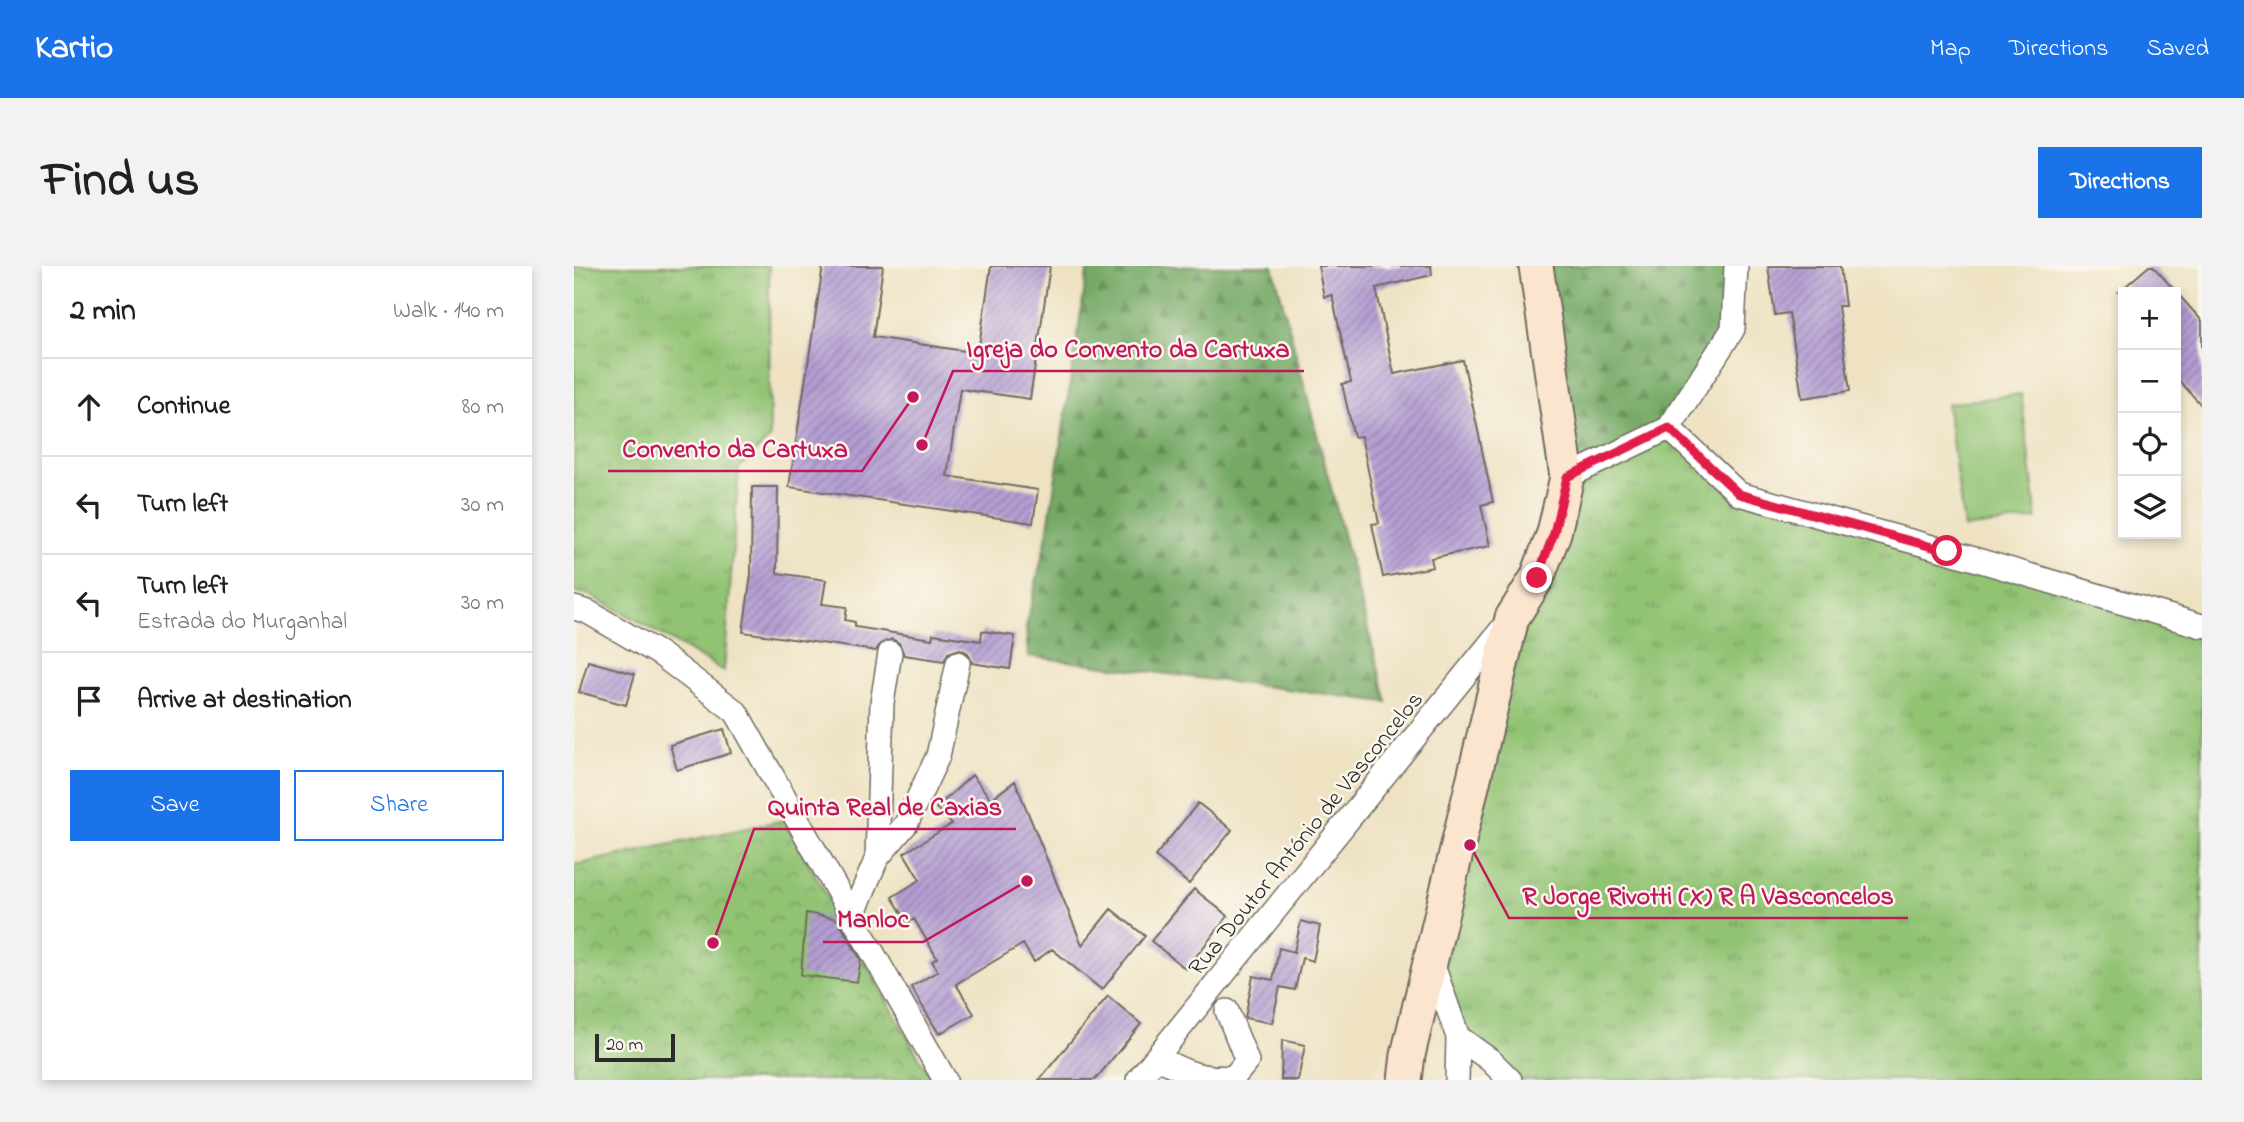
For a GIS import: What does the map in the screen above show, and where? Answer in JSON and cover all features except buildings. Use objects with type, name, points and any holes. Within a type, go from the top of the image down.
[{"type":"street","points":[[1405,1080],[1408,1055],[1511,618],[1537,578],[1554,533],[1567,477],[1536,266]]},
{"type":"street","points":[[1567,477],[1669,428],[1733,329],[1736,266]]},
{"type":"street","points":[[1669,428],[1739,494],[2202,625]]},
{"type":"street","points":[[574,608],[588,612],[660,654],[736,712],[944,1080]]},
{"type":"street","name":"Rua Doutor António de Vasconcelos","points":[[1138,1080],[1511,618]]},
{"type":"street","points":[[877,858],[882,703],[890,653]]},
{"type":"street","points":[[852,917],[877,858],[906,824],[938,756],[958,663]]},
{"type":"street","points":[[1431,960],[1458,1037],[1457,1080]]},
{"type":"street","points":[[1157,1057],[1188,1074],[1217,1080],[1234,1077],[1247,1061],[1227,1011]]},
{"type":"street","points":[[1458,1037],[1490,1060],[1510,1080]]},
{"type":"green space","points":[[574,266],[769,266],[770,438],[739,468],[724,671],[631,617],[587,594],[574,592]]},
{"type":"green space","points":[[1088,266],[1273,266],[1387,702],[1028,656],[1026,627],[1047,535]]},
{"type":"green space","points":[[1539,266],[1736,266],[1733,329],[1669,428],[1567,477]]},
{"type":"green space","points":[[2021,394],[2037,519],[1964,528],[1947,404]]},
{"type":"green space","points":[[1669,428],[1739,494],[2202,626],[2202,1080],[1511,1080],[1425,987],[1567,477]]},
{"type":"green space","points":[[784,820],[932,1080],[574,1080],[574,865]]},
{"type":"place","name":"Convento da Cartuxa","points":[[913,397]]},
{"type":"place","name":"Igreja do Convento da Cartuxa","points":[[922,445]]},
{"type":"place","name":"R Jorge Rivotti (X) R A Vasconcelos","points":[[1470,845]]},
{"type":"place","name":"Manloc","points":[[1027,881]]},
{"type":"place","name":"Quinta Real de Caxias","points":[[713,943]]},
{"type":"route","points":[[1537,578],[1554,533],[1567,477],[1669,428],[1739,494],[1947,551]]}]
